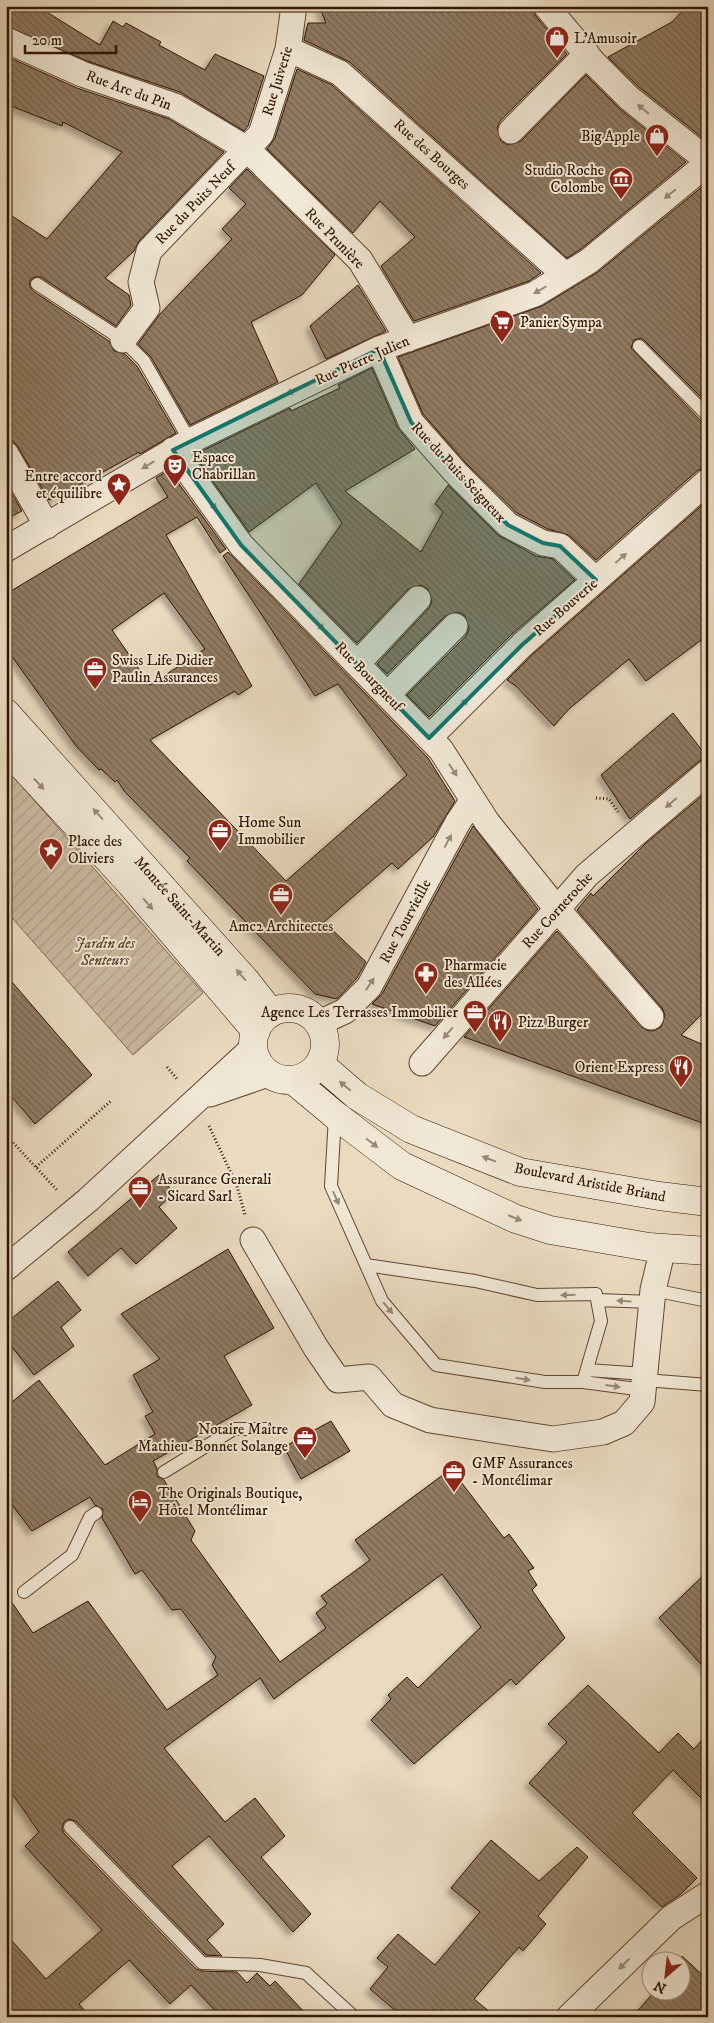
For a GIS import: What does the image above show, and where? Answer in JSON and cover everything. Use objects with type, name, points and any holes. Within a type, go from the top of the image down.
[{"type":"main road","name":"Montée Saint-Martin","points":[[6,713],[226,959],[260,1030]]},
{"type":"main road","name":"Montée Saint-Martin","points":[[6,748],[131,884],[260,1030]]},
{"type":"main road","points":[[281,1077],[304,1078],[320,1064],[325,1050],[324,1036],[318,1023],[309,1014],[297,1009],[284,1008],[260,1030],[261,1066],[281,1077],[335,1115],[402,1166],[516,1219],[550,1230],[663,1248],[708,1251]]},
{"type":"main road","name":"Boulevard Aristide Briand","points":[[320,1064],[357,1096],[411,1129],[520,1172],[652,1195],[708,1202]]},
{"type":"street","name":"Rue Juiverie","points":[[247,149],[261,134],[288,49],[294,6]]},
{"type":"street","points":[[546,6],[587,54],[629,98],[708,162]]},
{"type":"street","name":"Rue Arc du Pin","points":[[6,40],[82,74],[175,106],[247,149]]},
{"type":"street","name":"Rue des Bourges","points":[[288,49],[340,73],[565,275]]},
{"type":"street","points":[[511,131],[587,54]]},
{"type":"street","name":"Rue Prunière","points":[[247,149],[360,260],[408,339]]},
{"type":"street","name":"Rue du Puits Neuf","points":[[123,340],[147,308],[141,282],[149,251],[247,149]]},
{"type":"street","name":"Rue Pierre Julien","points":[[6,549],[181,446],[379,349],[535,294],[589,261],[708,162]]},
{"type":"street","name":"Rue du Puits Seigneux","points":[[379,349],[410,422],[456,473],[508,525],[543,543],[560,546],[596,580]]},
{"type":"street","name":"Rue Bourgneuf","points":[[181,446],[241,544],[441,750],[487,822],[557,909],[651,1016]]},
{"type":"street","points":[[6,454],[47,526]]},
{"type":"street","name":"Rue Bouverie","points":[[429,738],[522,645],[708,482]]},
{"type":"street","points":[[357,664],[418,599]]},
{"type":"street","points":[[387,695],[455,626]]},
{"type":"street","name":"Rue Corneroche","points":[[422,1063],[586,875],[708,772]]},
{"type":"street","name":"Rue Tourvieille","points":[[318,1023],[345,1011],[369,987],[458,822],[473,800]]},
{"type":"street","points":[[6,1268],[76,1210],[200,1099],[260,1030]]},
{"type":"street","points":[[200,1099],[281,1077]]},
{"type":"street","points":[[253,1240],[316,1348],[338,1380],[369,1377],[393,1405],[430,1420],[553,1439],[603,1432],[624,1423],[642,1402],[652,1296],[663,1248]]},
{"type":"street","points":[[569,2017],[671,1918],[708,1894]]},
{"type":"lane","points":[[37,284],[123,340],[144,361],[181,446]]},
{"type":"lane","points":[[639,346],[708,416]]},
{"type":"lane","points":[[335,1115],[331,1186],[382,1301],[436,1365],[545,1382],[585,1376],[645,1382],[708,1385]]},
{"type":"lane","points":[[366,1265],[466,1280],[537,1295],[596,1294],[601,1321],[585,1376]]},
{"type":"lane","points":[[597,1300],[652,1296],[708,1301]]},
{"type":"lane","points":[[164,1472],[234,1429],[267,1429]]},
{"type":"lane","points":[[24,1592],[72,1555],[90,1517],[96,1513]]},
{"type":"lane","points":[[70,1827],[202,1963],[260,1965],[306,1973],[354,2017]]},
{"type":"path","points":[[200,1099],[237,1186],[253,1240]]},
{"type":"path","points":[[36,1166],[112,1100]]},
{"type":"path","points":[[6,1135],[76,1210]]},
{"type":"highlighted area","points":[[379,349],[411,422],[456,473],[508,525],[543,543],[560,546],[596,580],[522,645],[429,738],[241,545],[173,450]]},
{"type":"green space","name":"Jardin des Senteurs","points":[[6,768],[203,993],[133,1055],[6,911]]},
{"type":"building","points":[[6,6],[37,6],[100,45],[113,21],[123,27],[126,23],[161,42],[159,45],[205,70],[215,54],[264,76],[248,126],[244,131],[180,92],[87,61],[6,26]]},
{"type":"building","points":[[319,6],[532,6],[535,15],[567,54],[500,121],[497,128],[501,141],[508,145],[521,141],[586,75],[620,109],[686,162],[581,249],[567,258],[350,62],[304,40],[308,23],[326,23]]},
{"type":"building","points":[[687,6],[708,6],[708,142],[639,87],[608,57],[672,22]]},
{"type":"building","points":[[6,56],[77,88],[169,119],[224,152],[139,241],[134,251],[105,278],[129,295],[131,305],[116,326],[41,277],[34,277],[30,280],[30,287],[33,291],[109,341],[114,351],[125,354],[137,366],[176,433],[140,454],[139,452],[49,500],[18,447],[13,441],[6,440],[6,212],[47,239],[122,152],[63,122],[62,126],[6,104]]},
{"type":"building","points":[[297,69],[332,85],[541,273],[529,281],[414,321],[381,266],[415,237],[380,201],[353,233],[267,149],[275,138]]},
{"type":"building","points":[[247,169],[335,255],[302,295],[251,322],[278,382],[190,425],[151,357],[138,344],[160,314],[232,239],[222,229],[246,204],[229,188]]},
{"type":"building","points":[[708,182],[708,404],[644,340],[641,338],[634,340],[631,348],[702,422],[708,424],[708,467],[698,470],[596,560],[569,535],[548,529],[517,513],[466,463],[423,414],[398,357],[542,306],[598,272]]},
{"type":"building","points":[[358,285],[386,331],[326,359],[310,326]]},
{"type":"building","points":[[372,368],[398,428],[415,449],[345,491],[421,552],[443,512],[435,504],[448,485],[498,535],[536,556],[553,559],[575,580],[512,634],[429,717],[407,695],[466,636],[469,629],[465,616],[458,612],[445,616],[387,674],[377,664],[429,608],[432,602],[428,589],[421,585],[408,589],[357,643],[299,584],[342,523],[316,483],[249,532],[194,455],[290,408],[291,411],[340,388],[338,385]]},
{"type":"building","points":[[169,470],[226,549],[220,553],[197,517],[166,535],[252,686],[238,695],[235,691],[150,740],[286,881],[407,775],[338,684],[315,696],[223,556],[228,552],[428,758],[455,801],[433,837],[398,869],[392,863],[324,922],[366,962],[357,978],[337,999],[315,994],[187,861],[190,858],[125,792],[117,780],[115,782],[101,769],[99,770],[76,746],[6,648],[6,594],[168,497],[156,478]],"holes":[[[164,593],[205,649],[150,685],[112,630]]]},
{"type":"building","points":[[6,483],[22,511],[6,519]]},
{"type":"building","points":[[708,500],[708,635],[646,681],[629,659],[569,709],[554,726],[516,686],[507,680],[532,655]]},
{"type":"building","points":[[673,713],[708,758],[699,761],[630,819],[601,775]]},
{"type":"building","points":[[708,791],[708,1008],[681,1035],[708,1047],[708,1125],[464,1037],[557,931],[640,1026],[646,1030],[653,1031],[661,1027],[665,1015],[662,1008],[577,910],[591,893],[593,896],[646,843]]},
{"type":"building","points":[[473,826],[538,909],[435,1026],[372,1004],[382,994]]},
{"type":"building","points":[[6,975],[92,1075],[35,1124],[6,1090]]},
{"type":"building","points":[[159,1175],[174,1193],[159,1207],[177,1228],[136,1264],[121,1248],[88,1276],[68,1252]]},
{"type":"building","points":[[228,1249],[274,1328],[224,1356],[252,1405],[153,1461],[157,1468],[157,1476],[164,1480],[195,1531],[191,1540],[280,1662],[326,1628],[316,1613],[327,1604],[321,1596],[370,1560],[355,1540],[451,1469],[504,1538],[509,1534],[534,1568],[528,1571],[537,1585],[532,1590],[565,1638],[516,1685],[511,1679],[414,1764],[371,1720],[391,1699],[388,1695],[407,1677],[418,1688],[481,1627],[442,1574],[274,1699],[260,1678],[164,1748],[225,1822],[255,1798],[285,1836],[261,1857],[311,1914],[293,1932],[209,1836],[172,1866],[224,1924],[207,1940],[222,1956],[206,1955],[76,1821],[68,1819],[64,1822],[62,1828],[64,1833],[196,1969],[202,1971],[237,1972],[247,1983],[257,1973],[270,1986],[275,1981],[309,2017],[221,2017],[191,1985],[170,2004],[129,1960],[79,2004],[90,2017],[6,2017],[6,1934],[46,1979],[102,1930],[25,1846],[39,1832],[6,1785],[6,1594],[33,1633],[88,1601],[167,1710],[218,1675],[212,1665],[216,1657],[181,1609],[172,1610],[142,1570],[135,1574],[102,1518],[103,1509],[95,1505],[90,1497],[32,1531],[6,1497],[6,1407],[39,1380],[105,1465],[155,1434],[145,1416],[153,1412],[133,1375],[160,1359],[121,1314]]},
{"type":"building","points":[[58,1281],[81,1310],[61,1327],[74,1346],[34,1375],[6,1339],[6,1323]]},
{"type":"building","points":[[331,1421],[350,1451],[301,1479],[284,1447]]},
{"type":"building","points":[[708,1571],[708,1672],[659,1618]]},
{"type":"building","points":[[588,1685],[659,1753],[678,1733],[694,1749],[708,1734],[708,1805],[673,1770],[632,1813],[697,1878],[681,1894],[662,1907],[529,1783],[567,1742],[548,1724]]},
{"type":"building","points":[[491,1840],[539,1881],[577,1847],[588,1857],[538,1916],[546,1924],[523,1951],[519,1947],[474,1999],[496,2017],[403,2017],[370,1989],[388,1967],[377,1958],[398,1934],[435,1965],[480,1912],[451,1888]]},
{"type":"building","points":[[692,1965],[708,1980],[708,2017],[632,2017],[647,2000],[692,2000]]},
{"type":"place","name":"L'Amusoir","points":[[557,59]]},
{"type":"place","name":"Big Apple","points":[[657,157]]},
{"type":"place","name":"Studio Roche Colombe","points":[[621,200]]},
{"type":"place","name":"Panier Sympa","points":[[502,343]]},
{"type":"place","name":"Espace Chabrillan","points":[[175,487]]},
{"type":"place","name":"Entre accord et équilibre","points":[[119,506]]},
{"type":"place","name":"Swiss Life Didier Paulin Assurances","points":[[95,690]]},
{"type":"place","name":"Home Sun Immobilier","points":[[220,852]]},
{"type":"place","name":"Place des Oliviers","points":[[51,871]]},
{"type":"place","name":"Amc2 Architectes","points":[[281,916]]},
{"type":"place","name":"Pharmacie des Allées","points":[[426,995]]},
{"type":"place","name":"Agence Les Terrasses Immobilier","points":[[475,1033]]},
{"type":"place","name":"Pizz Burger","points":[[500,1043]]},
{"type":"place","name":"Orient Express","points":[[681,1088]]},
{"type":"place","name":"Assurance Generali - Sicard Sarl","points":[[140,1209]]},
{"type":"place","name":"Notaire Maître Mathieu-Bonnet Solange","points":[[305,1459]]},
{"type":"place","name":"GMF Assurances - Montélimar","points":[[454,1493]]},
{"type":"place","name":"The Originals Boutique, Hôtel Montélimar","points":[[140,1523]]}]
